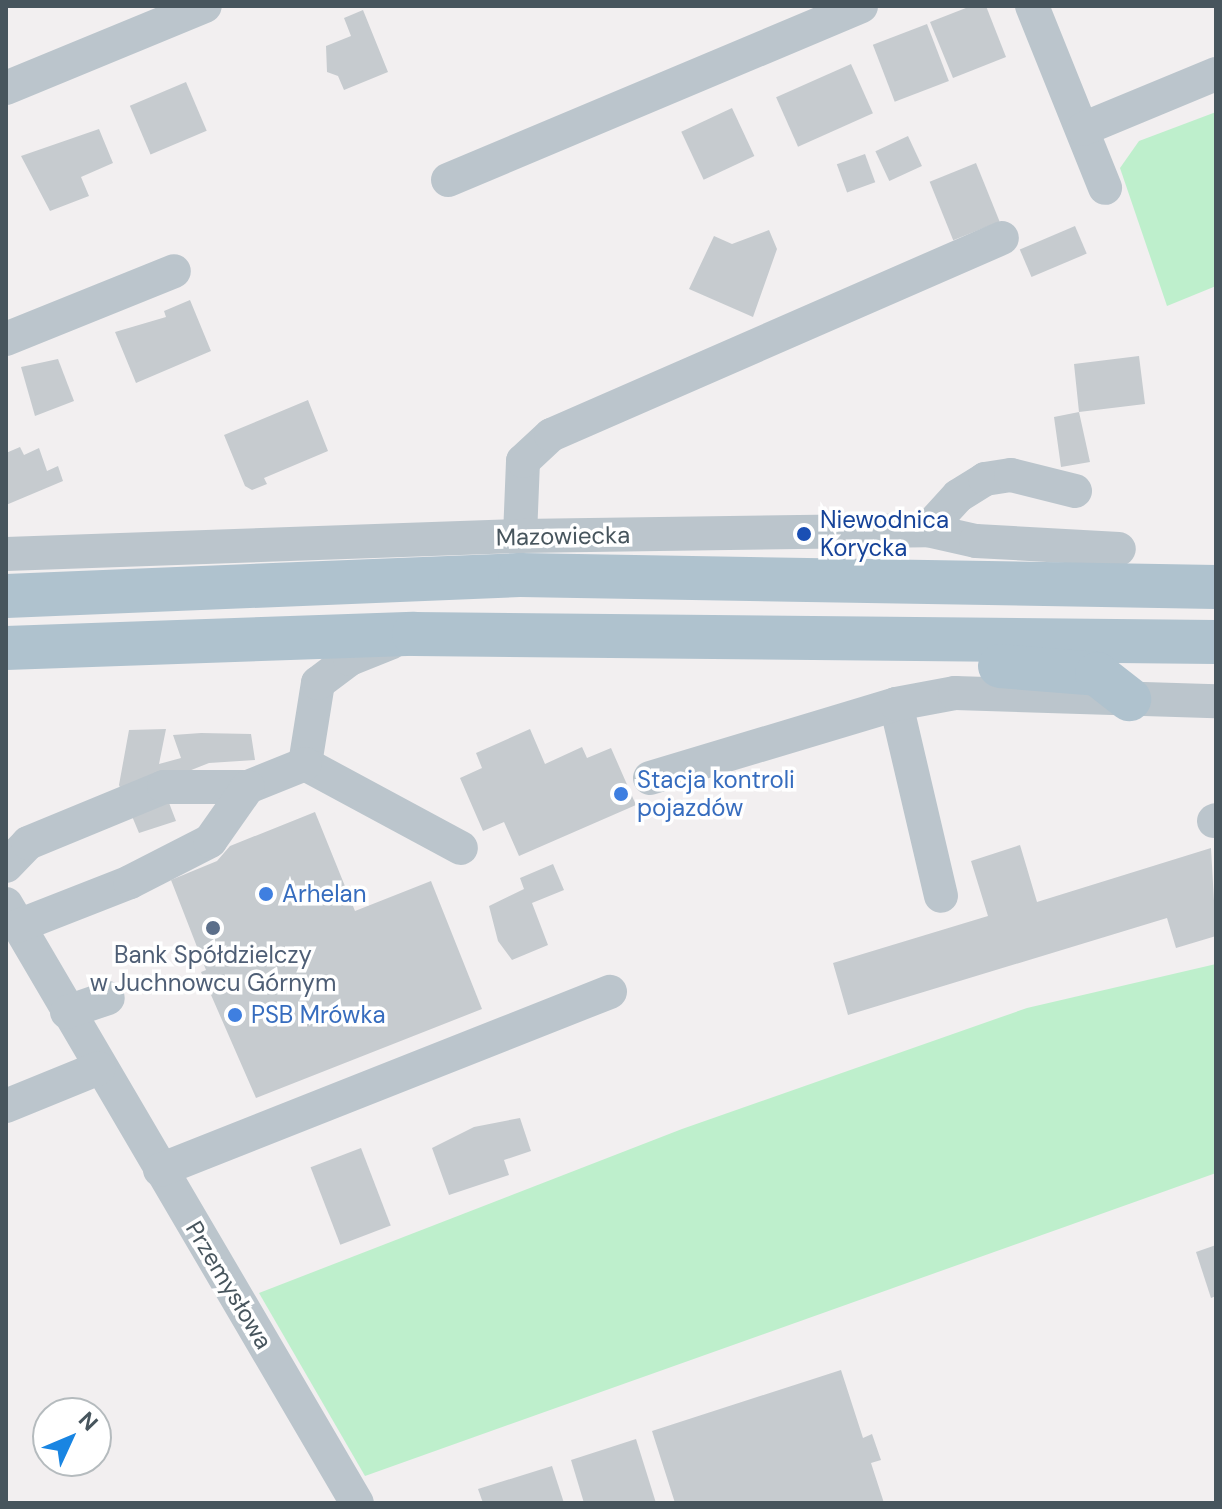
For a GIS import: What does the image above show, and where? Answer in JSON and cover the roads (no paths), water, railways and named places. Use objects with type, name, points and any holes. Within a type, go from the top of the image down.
[{"type":"main road","points":[[6,596],[520,575],[1216,587]]},
{"type":"main road","points":[[6,648],[414,634],[1216,642]]},
{"type":"main road","points":[[870,638],[937,661],[1097,674],[1129,699]]},
{"type":"street","points":[[6,88],[205,6]]},
{"type":"street","points":[[448,180],[861,6]]},
{"type":"street","points":[[1032,6],[1105,188]]},
{"type":"street","points":[[1083,129],[1216,74]]},
{"type":"street","points":[[520,536],[523,461],[551,435],[1002,238]]},
{"type":"street","points":[[6,339],[174,271]]},
{"type":"street","points":[[927,530],[958,496],[985,479],[1011,475],[1075,491]]},
{"type":"street","name":"Mazowiecka","points":[[6,554],[520,536],[927,530],[976,541],[1119,549]]},
{"type":"street","points":[[305,764],[318,683],[350,659],[414,634]]},
{"type":"street","points":[[650,778],[896,704],[955,693],[1216,701]]},
{"type":"street","points":[[896,704],[941,896]]},
{"type":"street","points":[[6,866],[28,843],[164,787],[248,787],[305,764]]},
{"type":"street","points":[[305,764],[461,848]]},
{"type":"street","points":[[12,915],[130,882],[210,841],[248,787]]},
{"type":"street","name":"Przemysłowa","points":[[12,915],[357,1503]]},
{"type":"street","points":[[160,1170],[610,992]]},
{"type":"street","points":[[67,1012],[108,998]]},
{"type":"street","points":[[6,1106],[99,1068]]},
{"type":"place","name":"Niewodnica Korycka","points":[[804,534]]},
{"type":"place","name":"Stacja kontroli pojazdów","points":[[621,794]]},
{"type":"place","name":"Arhelan","points":[[266,894]]},
{"type":"place","name":"Bank Spółdzielczy w Juchnowcu Górnym","points":[[213,928]]},
{"type":"place","name":"PSB Mrówka","points":[[235,1015]]}]
